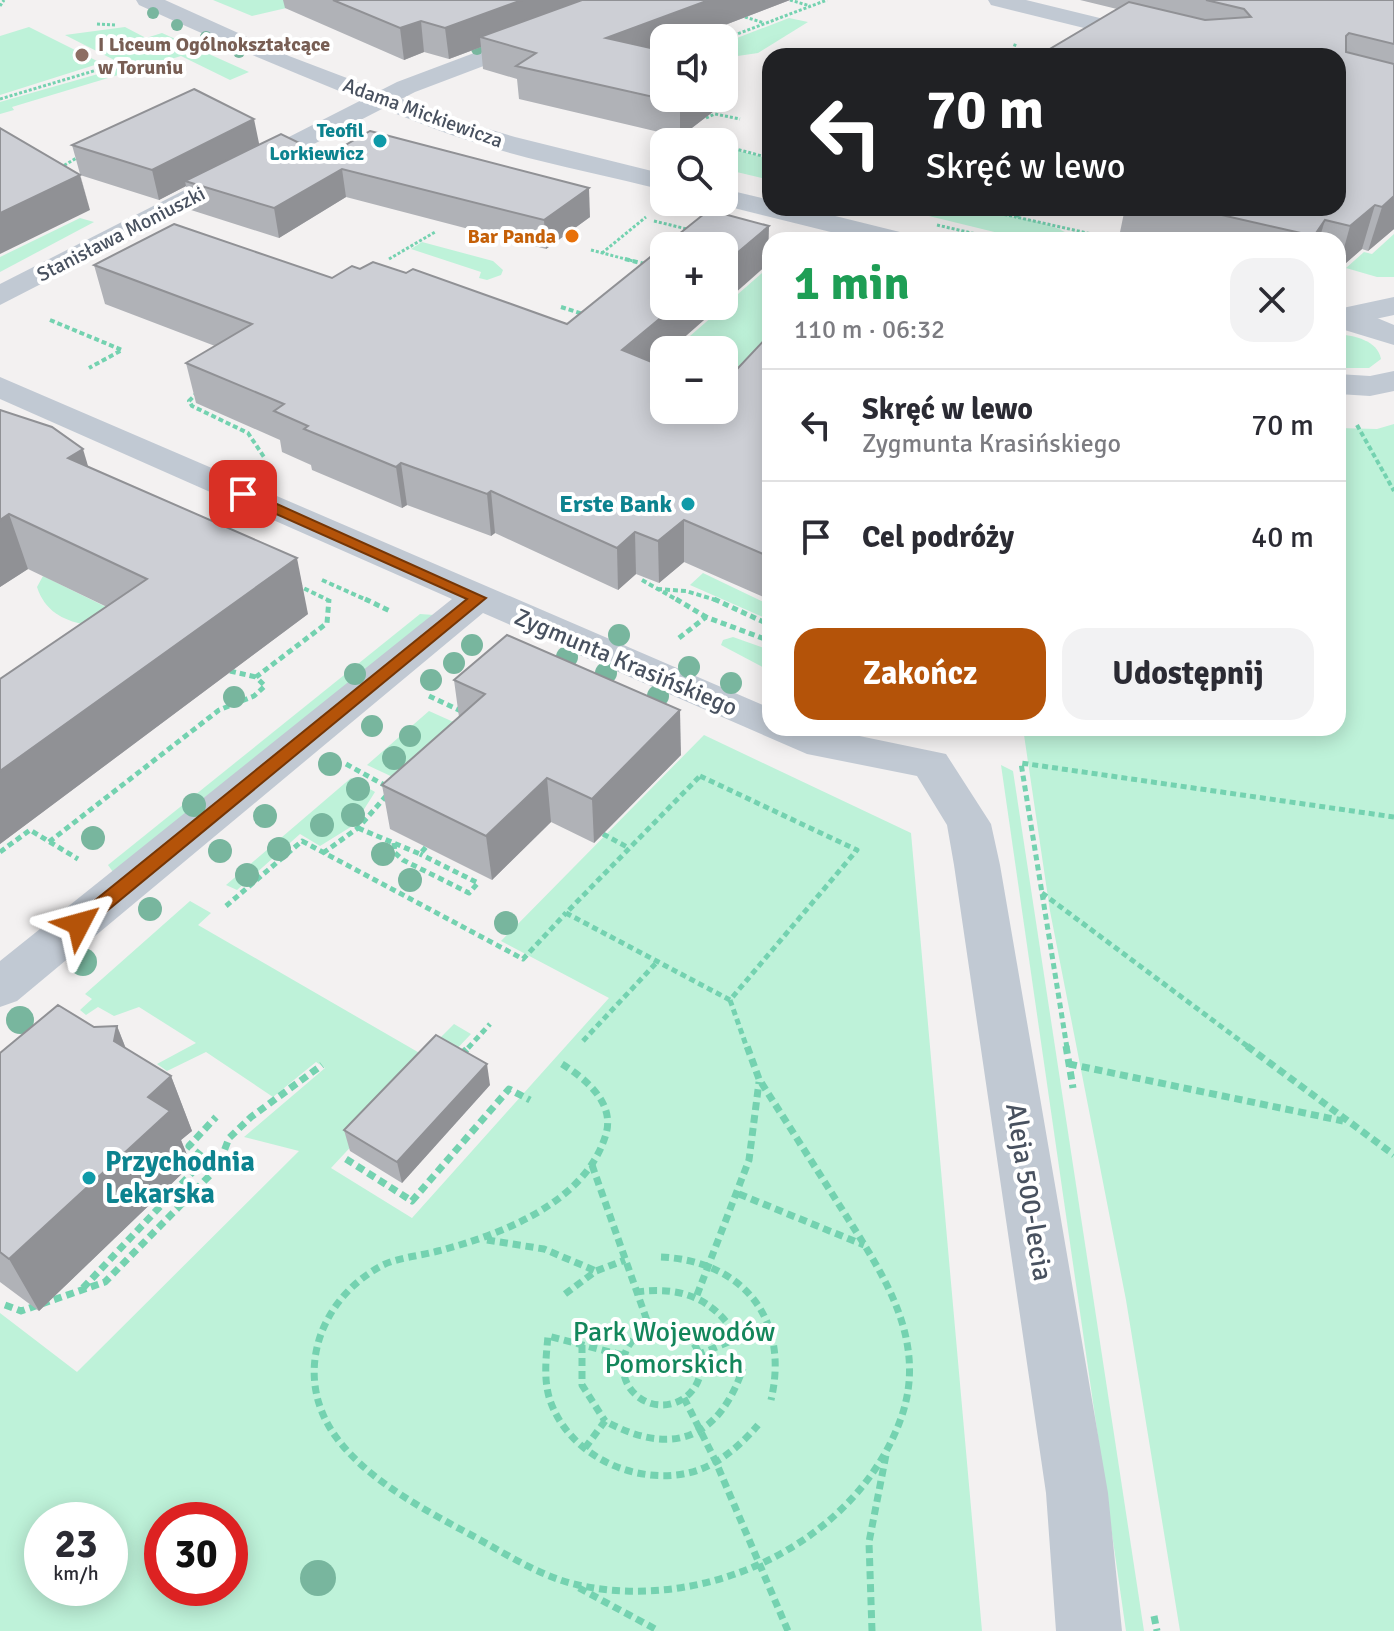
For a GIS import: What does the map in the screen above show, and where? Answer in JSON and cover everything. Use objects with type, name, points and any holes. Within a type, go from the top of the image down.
[{"type":"street","name":"Adama Mickiewicza","points":[[147,0],[281,61],[470,133],[650,178]]},
{"type":"street","name":"Stanisława Moniuszki","points":[[0,296],[428,77],[636,0]]},
{"type":"street","points":[[1003,0],[1195,48]]},
{"type":"street","points":[[738,200],[762,206]]},
{"type":"street","points":[[801,216],[866,232]]},
{"type":"street","points":[[1346,317],[1394,306]]},
{"type":"street","points":[[1346,320],[1394,336]]},
{"type":"street","points":[[1346,385],[1394,381]]},
{"type":"street","name":"Zygmunta Krasińskiego","points":[[0,387],[762,721]]},
{"type":"street","points":[[0,988],[478,598]]},
{"type":"street","points":[[802,736],[822,744],[931,746]]},
{"type":"street","name":"Aleja 500-lecia","points":[[931,746],[969,824],[977,865],[1077,1493],[1089,1631]]},
{"type":"path","points":[[0,6],[4,0]]},
{"type":"path","points":[[790,0],[810,6]]},
{"type":"path","points":[[738,34],[827,0]]},
{"type":"path","points":[[745,17],[766,23]]},
{"type":"path","points":[[0,99],[107,67]]},
{"type":"path","points":[[706,118],[715,114],[740,119]]},
{"type":"path","points":[[738,150],[762,156]]},
{"type":"path","points":[[55,170],[81,153]]},
{"type":"path","points":[[602,253],[650,215]]},
{"type":"path","points":[[1011,216],[1083,232]]},
{"type":"path","points":[[389,259],[435,232]]},
{"type":"path","points":[[591,250],[649,265]]},
{"type":"path","points":[[561,307],[598,318]]},
{"type":"path","points":[[50,320],[122,350],[89,368]]},
{"type":"path","points":[[207,386],[189,401],[192,406],[248,433],[261,448],[267,466]]},
{"type":"path","points":[[1358,427],[1394,491]]},
{"type":"path","points":[[322,580],[403,617]]},
{"type":"path","points":[[642,580],[706,617],[762,638]]},
{"type":"path","points":[[256,677],[327,623],[330,600],[288,581]]},
{"type":"path","points":[[657,589],[671,588],[701,595],[762,622]]},
{"type":"path","points":[[680,637],[706,617]]},
{"type":"path","points":[[49,842],[219,710],[240,704],[265,686],[256,677],[230,671]]},
{"type":"path","points":[[424,694],[469,716]]},
{"type":"path","points":[[1394,817],[1021,763],[1041,891],[1394,1155]]},
{"type":"path","points":[[323,853],[358,828],[392,789],[350,766]]},
{"type":"path","points":[[226,906],[302,841],[523,959],[700,776],[857,850],[730,1000]]},
{"type":"path","points":[[20,825],[82,861]]},
{"type":"path","points":[[358,828],[394,843],[420,854],[478,883],[469,893],[403,860],[395,853],[394,843]]},
{"type":"path","points":[[0,852],[30,830]]},
{"type":"path","points":[[603,834],[629,848]]},
{"type":"path","points":[[420,854],[426,847]]},
{"type":"path","points":[[566,913],[730,1000],[759,1079],[888,1282],[902,1319],[910,1362],[904,1409],[887,1451],[868,1520],[867,1585],[872,1631]]},
{"type":"path","points":[[583,1041],[658,961]]},
{"type":"path","points":[[453,1064],[490,1024]]},
{"type":"path","points":[[562,1064],[585,1077],[603,1101],[609,1130],[592,1165],[550,1206],[510,1229],[385,1264],[351,1289],[321,1332],[312,1368],[318,1411],[351,1456],[418,1506],[659,1631]]},
{"type":"path","points":[[1069,1064],[1348,1122]]},
{"type":"path","points":[[5,1305],[21,1311],[105,1282],[218,1167],[229,1138],[251,1117],[322,1065]]},
{"type":"path","points":[[697,1295],[739,1194],[757,1119],[759,1079]]},
{"type":"path","points":[[346,1159],[412,1201],[509,1089],[530,1100]]},
{"type":"path","points":[[179,1157],[216,1117]]},
{"type":"path","points":[[79,1292],[205,1159],[189,1146]]},
{"type":"path","points":[[592,1165],[650,1329]]},
{"type":"path","points":[[739,1194],[865,1246]]},
{"type":"path","points":[[483,1239],[520,1242],[566,1253],[596,1271]]},
{"type":"path","points":[[661,1257],[710,1265],[743,1286],[766,1317],[778,1357],[778,1379],[771,1400]]},
{"type":"path","points":[[565,1294],[596,1271],[625,1260]]},
{"type":"path","points":[[636,1292],[657,1288],[697,1295],[715,1306],[738,1338],[700,1354]]},
{"type":"path","points":[[650,1329],[676,1329],[687,1335],[700,1354],[700,1379],[684,1398],[656,1404],[642,1400],[624,1380],[622,1355],[629,1343],[650,1329]]},
{"type":"path","points":[[622,1355],[548,1336],[545,1371],[551,1404],[565,1430],[585,1449],[611,1466],[639,1474],[689,1473],[743,1444],[758,1425]]},
{"type":"path","points":[[582,1345],[582,1385],[605,1421],[624,1434],[652,1440],[667,1442],[700,1432],[725,1412],[738,1388],[743,1368]]},
{"type":"path","points":[[684,1398],[715,1460],[788,1631]]},
{"type":"path","points":[[585,1449],[605,1421]]},
{"type":"path","points":[[575,1585],[654,1592],[719,1583],[799,1544],[848,1507],[887,1451]]},
{"type":"green space","points":[[213,0],[321,0],[252,16]]},
{"type":"green space","points":[[789,18],[808,22],[762,48],[758,53],[738,56],[738,38]]},
{"type":"green space","points":[[29,27],[101,63],[0,95],[0,36]]},
{"type":"green space","points":[[125,27],[146,38],[162,33],[249,72],[230,80],[181,56],[12,107],[14,110],[0,114],[0,102],[126,66],[65,35]]},
{"type":"green space","points":[[738,151],[762,157],[762,178],[738,172]]},
{"type":"green space","points":[[929,216],[1004,216],[1042,223],[1064,232],[994,232]]},
{"type":"green space","points":[[80,218],[94,222],[0,272],[0,257]]},
{"type":"green space","points":[[1394,234],[1394,277],[1377,277],[1346,268],[1364,252],[1372,254]]},
{"type":"green space","points":[[422,242],[493,261],[503,270],[501,275],[487,280],[479,278],[481,272],[411,249]]},
{"type":"green space","points":[[762,273],[762,361],[738,384],[738,336],[690,336],[708,320],[738,320],[738,294]]},
{"type":"green space","points":[[1346,336],[1375,347],[1381,359],[1369,368],[1346,368]]},
{"type":"green space","points":[[1394,424],[1394,1631],[1180,1631],[1126,1300],[1050,911],[1024,736],[1346,736],[1346,428],[1377,429]]},
{"type":"green space","points":[[703,573],[762,601],[762,616],[690,585]]},
{"type":"green space","points":[[43,576],[149,628],[100,627],[69,620],[55,613],[45,602],[37,587]]},
{"type":"green space","points":[[420,614],[434,615],[113,872],[108,865]]},
{"type":"green space","points":[[733,637],[762,647],[762,667],[721,645],[723,640]]},
{"type":"green space","points":[[429,711],[458,724],[412,786],[367,765]]},
{"type":"green space","name":"Park Wojewodów Pomorskich","points":[[704,735],[911,833],[982,1631],[0,1631],[0,1313],[77,1372],[299,1151],[244,1137],[325,1068],[316,1062],[273,1097],[206,1052],[167,1071],[157,1064],[196,1043],[139,1007],[114,1016],[98,1007],[86,1015],[80,1010],[92,999],[85,994],[190,901],[211,913],[198,925],[423,1055],[454,1024],[471,1034],[451,1055],[440,1051],[331,1168],[412,1218],[609,998],[501,941]]},
{"type":"green space","points":[[1001,765],[1013,771],[1144,1631],[1126,1631]]},
{"type":"green space","points":[[351,778],[375,792],[354,825],[320,846],[300,834],[237,890],[226,885]]},
{"type":"building","points":[[333,0],[522,0],[445,28],[421,21],[400,28]]},
{"type":"building","points":[[582,0],[709,0],[606,38],[650,48],[650,96],[516,66],[536,53],[480,37]]},
{"type":"building","points":[[1206,0],[1394,0],[1394,44],[1349,33],[1346,48],[1051,48],[1129,2],[1205,20],[1251,17],[1244,9]]},
{"type":"building","points":[[1346,52],[1394,64],[1394,196],[1382,207],[1375,205],[1350,226],[1325,220],[1317,232],[1296,232],[1226,216],[1346,216]]},
{"type":"building","points":[[194,89],[254,119],[152,170],[72,145]]},
{"type":"building","points":[[0,128],[80,175],[0,213]]},
{"type":"building","points":[[370,131],[589,188],[544,220],[342,169],[274,208],[185,181],[281,134],[326,156]]},
{"type":"building","points":[[702,216],[732,216],[769,226],[738,252],[738,232],[682,232]]},
{"type":"building","points":[[174,224],[332,278],[352,266],[360,269],[373,262],[406,273],[413,269],[567,324],[650,257],[650,320],[658,320],[622,350],[650,361],[650,424],[738,424],[738,368],[762,343],[762,554],[684,520],[658,541],[635,532],[617,548],[491,491],[487,494],[401,463],[396,467],[304,429],[308,426],[274,411],[284,404],[186,363],[252,324],[94,265]]},
{"type":"building","points":[[0,410],[52,427],[83,449],[68,458],[297,558],[0,771],[0,679],[147,579],[9,514],[0,520]]},
{"type":"building","points":[[507,635],[680,710],[592,799],[547,778],[486,836],[382,785],[485,694],[454,680]]},
{"type":"building","name":"Przychodnia Lekarska","points":[[58,1005],[94,1027],[117,1026],[114,1041],[171,1076],[148,1097],[170,1111],[9,1259],[0,1252],[0,1053]]},
{"type":"building","points":[[436,1035],[487,1064],[397,1162],[344,1130]]},
{"type":"place","name":"I Liceum Ogólnokształcące w Toruniu","points":[[82,55]]},
{"type":"place","name":"Teofil Lorkiewicz","points":[[380,141]]},
{"type":"place","name":"Bar Panda","points":[[572,236]]},
{"type":"place","name":"Erste Bank","points":[[688,504]]},
{"type":"place","name":"Przychodnia Lekarska","points":[[89,1178]]},
{"type":"route","points":[[79,924],[478,598],[243,494]]}]
